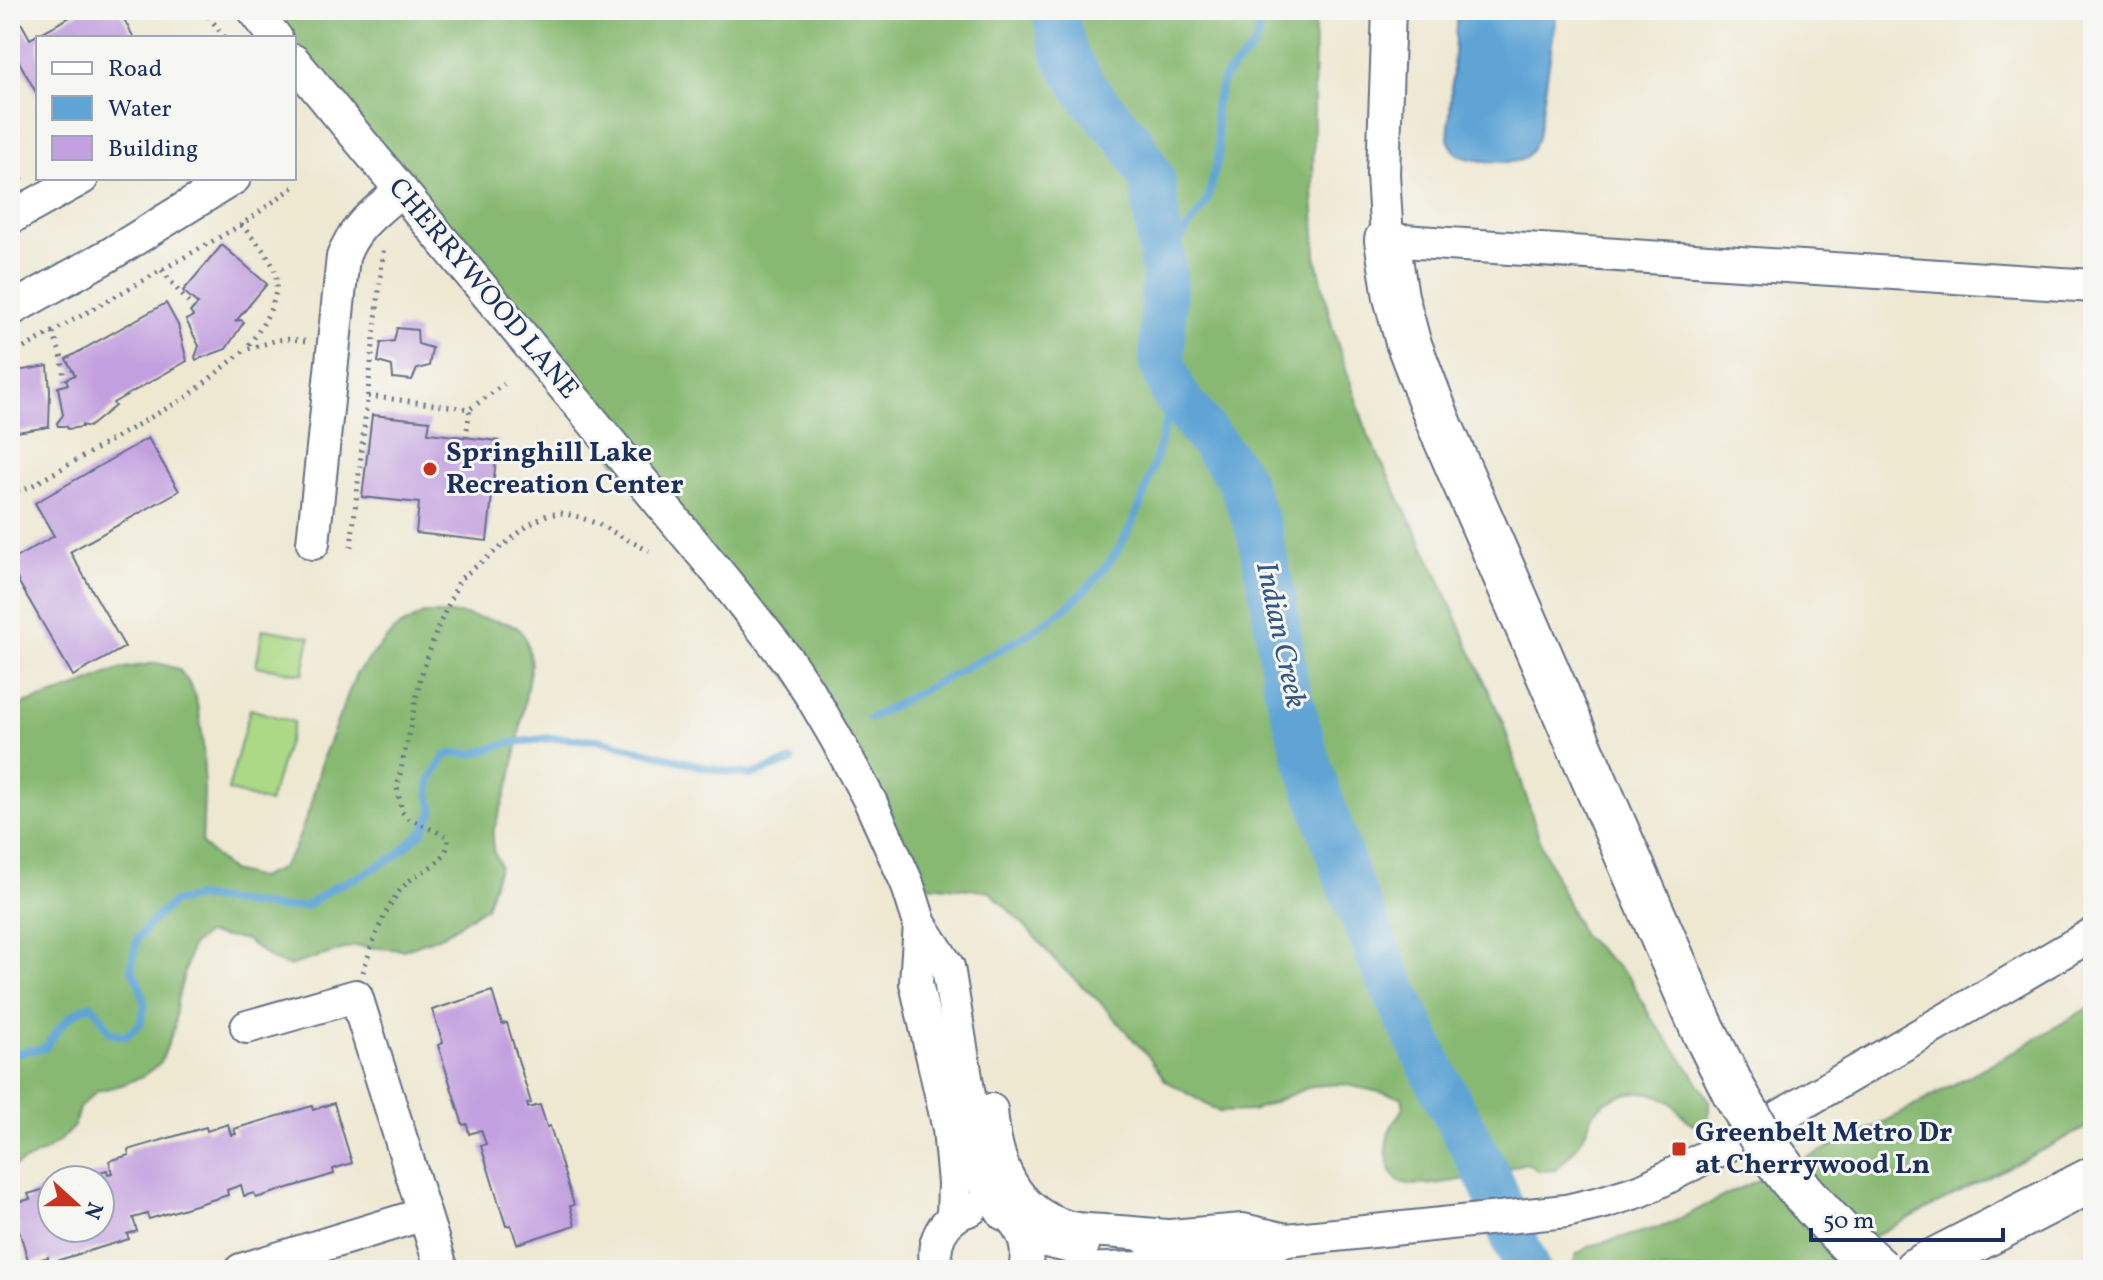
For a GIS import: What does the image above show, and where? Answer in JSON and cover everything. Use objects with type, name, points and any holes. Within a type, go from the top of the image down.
[{"type":"highway","points":[[1387,240],[1396,297],[1408,342],[1439,423],[1701,1025],[1734,1091],[1773,1154],[1807,1197],[1879,1270]]},
{"type":"highway","points":[[1916,1270],[2093,1179]]},
{"type":"street","points":[[254,10],[274,36]]},
{"type":"street","points":[[1389,10],[1383,174],[1387,240],[2093,286]]},
{"type":"street","name":"CHERRYWOOD LANE","points":[[296,63],[725,581],[789,662],[812,697],[870,801],[907,883],[920,924],[948,967],[977,1160],[983,1181],[1014,1225]]},
{"type":"street","points":[[10,218],[78,180]]},
{"type":"street","points":[[10,310],[109,255],[231,180]]},
{"type":"street","points":[[313,543],[343,257],[358,228],[401,190]]},
{"type":"street","name":"CHERRYWOOD LANE","points":[[920,924],[916,983],[949,1129],[954,1183],[953,1218]]},
{"type":"street","points":[[1080,1270],[1134,1269],[1238,1259],[1287,1240],[1566,1211],[1642,1190],[1755,1131],[2093,934]]},
{"type":"street","points":[[247,1027],[356,996],[442,1270]]},
{"type":"street","points":[[959,1038],[984,1079],[1003,1170],[1013,1189],[1029,1206],[1067,1227],[1166,1236]]},
{"type":"street","points":[[938,1270],[935,1251],[944,1226],[965,1211],[977,1208],[989,1208],[1014,1225],[1067,1246],[1243,1230],[1287,1240]]},
{"type":"street","points":[[241,1270],[424,1214]]},
{"type":"street","points":[[1014,1225],[1027,1246],[1025,1270]]},
{"type":"path","points":[[204,10],[224,36]]},
{"type":"path","points":[[10,356],[241,225],[295,186]]},
{"type":"path","points":[[10,492],[28,488],[156,416],[215,376],[245,350],[270,310],[276,279],[272,265],[241,225]]},
{"type":"path","points":[[351,547],[385,236]]},
{"type":"path","points":[[162,270],[192,308]]},
{"type":"path","points":[[53,333],[62,358],[64,380]]},
{"type":"path","points":[[245,350],[291,339],[373,349]]},
{"type":"path","points":[[368,396],[470,409],[504,384]]},
{"type":"path","points":[[466,437],[470,409]]},
{"type":"path","points":[[356,996],[377,933],[397,894],[420,873],[433,867],[447,850],[448,837],[415,823],[402,812],[397,788],[421,676],[438,627],[460,579],[529,525],[547,515],[561,513],[589,520],[649,551]]},
{"type":"green space","points":[[254,10],[1315,10],[1313,193],[1316,256],[1333,330],[1368,435],[1438,576],[1503,723],[1541,844],[1582,935],[1630,978],[1650,1016],[1709,1100],[1709,1120],[1698,1127],[1666,1099],[1647,1093],[1627,1094],[1608,1101],[1593,1114],[1578,1146],[1555,1170],[1539,1171],[1526,1163],[1465,1179],[1416,1185],[1400,1182],[1394,1177],[1387,1152],[1390,1132],[1404,1108],[1402,1097],[1343,1084],[1312,1086],[1252,1111],[1219,1112],[1165,1080],[1149,1057],[1100,1002],[1060,966],[989,891],[907,883],[836,738],[296,63],[296,36],[274,36]]},
{"type":"green space","points":[[423,614],[459,614],[507,623],[517,627],[526,639],[531,663],[511,779],[493,832],[493,850],[500,865],[486,907],[441,936],[403,950],[354,946],[289,966],[274,961],[246,940],[205,934],[191,947],[177,1001],[174,1028],[161,1062],[145,1075],[97,1091],[79,1108],[74,1126],[61,1140],[10,1168],[10,708],[66,691],[119,669],[157,663],[179,669],[192,689],[201,723],[204,765],[202,844],[231,871],[259,878],[280,869],[294,850],[309,810],[323,757],[356,674],[394,630]]},
{"type":"green space","points":[[263,629],[310,637],[303,674],[256,666]]},
{"type":"green space","points":[[250,709],[294,722],[269,803],[228,790]]},
{"type":"green space","points":[[2093,1005],[2093,1124],[1808,1270],[1572,1270],[1576,1255],[1590,1246],[1668,1225],[1881,1124]]},
{"type":"water","points":[[1457,10],[1557,10],[1538,138],[1523,159],[1501,162],[1464,157],[1455,152],[1448,140]]},
{"type":"building","points":[[10,10],[14,10],[30,39],[83,10],[119,10],[133,36],[36,36],[36,92],[16,56],[10,59]]},
{"type":"building","points":[[222,245],[267,284],[236,321],[244,322],[226,349],[196,360],[199,346],[186,320],[193,316],[190,312],[198,304],[183,291]]},
{"type":"building","points":[[166,303],[178,325],[187,361],[113,403],[115,406],[89,427],[82,425],[68,429],[58,426],[63,415],[58,387],[68,384],[66,379],[75,375],[66,359]]},
{"type":"building","points":[[397,328],[417,330],[418,344],[432,348],[429,366],[417,369],[412,380],[393,378],[392,366],[378,362],[381,343],[394,341]]},
{"type":"building","points":[[48,366],[49,427],[10,433],[10,372]]},
{"type":"building","name":"Springhill Lake Recreation Center","points":[[372,415],[430,421],[428,433],[498,441],[487,541],[416,533],[419,503],[362,497]]},
{"type":"building","points":[[148,438],[179,491],[70,552],[125,647],[73,676],[10,567],[10,561],[54,536],[35,503]]},
{"type":"building","points":[[492,991],[502,1024],[507,1023],[531,1103],[527,1104],[528,1108],[540,1105],[547,1127],[550,1126],[574,1205],[570,1206],[575,1225],[517,1244],[511,1225],[506,1226],[481,1146],[486,1144],[481,1130],[469,1134],[467,1124],[463,1125],[438,1045],[443,1043],[432,1010]]},
{"type":"building","points":[[334,1103],[352,1163],[333,1169],[334,1174],[256,1198],[254,1193],[244,1196],[241,1185],[227,1190],[228,1195],[149,1219],[147,1214],[133,1218],[137,1231],[127,1234],[129,1239],[116,1243],[116,1164],[110,1164],[109,1161],[129,1155],[128,1150],[206,1127],[207,1131],[228,1124],[231,1135],[236,1134],[234,1129],[312,1106],[313,1110]]},
{"type":"building","points":[[36,1192],[36,1244],[112,1244],[49,1263],[48,1257],[29,1263],[11,1204],[30,1199],[28,1194]]},
{"type":"waterway","name":"Indian Creek","points":[[1054,10],[1065,55],[1088,93],[1130,141],[1152,179],[1164,276],[1162,362],[1174,393],[1238,475],[1258,527],[1273,597],[1285,681],[1308,763],[1347,878],[1382,963],[1435,1075],[1491,1182],[1527,1270]]},
{"type":"waterway","points":[[1164,276],[1183,235],[1207,202],[1219,154],[1215,106],[1224,77],[1254,47],[1259,33],[1251,10]]},
{"type":"waterway","points":[[870,718],[1032,631],[1088,587],[1119,548],[1137,512],[1174,393]]},
{"type":"waterway","points":[[10,1054],[45,1048],[64,1022],[91,1005],[111,1033],[126,1036],[140,1024],[145,1005],[131,968],[137,939],[173,902],[198,897],[282,908],[306,906],[334,887],[396,856],[423,831],[433,811],[430,781],[445,756],[473,754],[510,743],[551,738],[600,740],[717,770],[751,775],[792,761]]},
{"type":"place","name":"Springhill Lake Recreation Center","points":[[430,469]]},
{"type":"place","name":"Greenbelt Metro Dr at Cherrywood Ln","points":[[1679,1149]]}]
